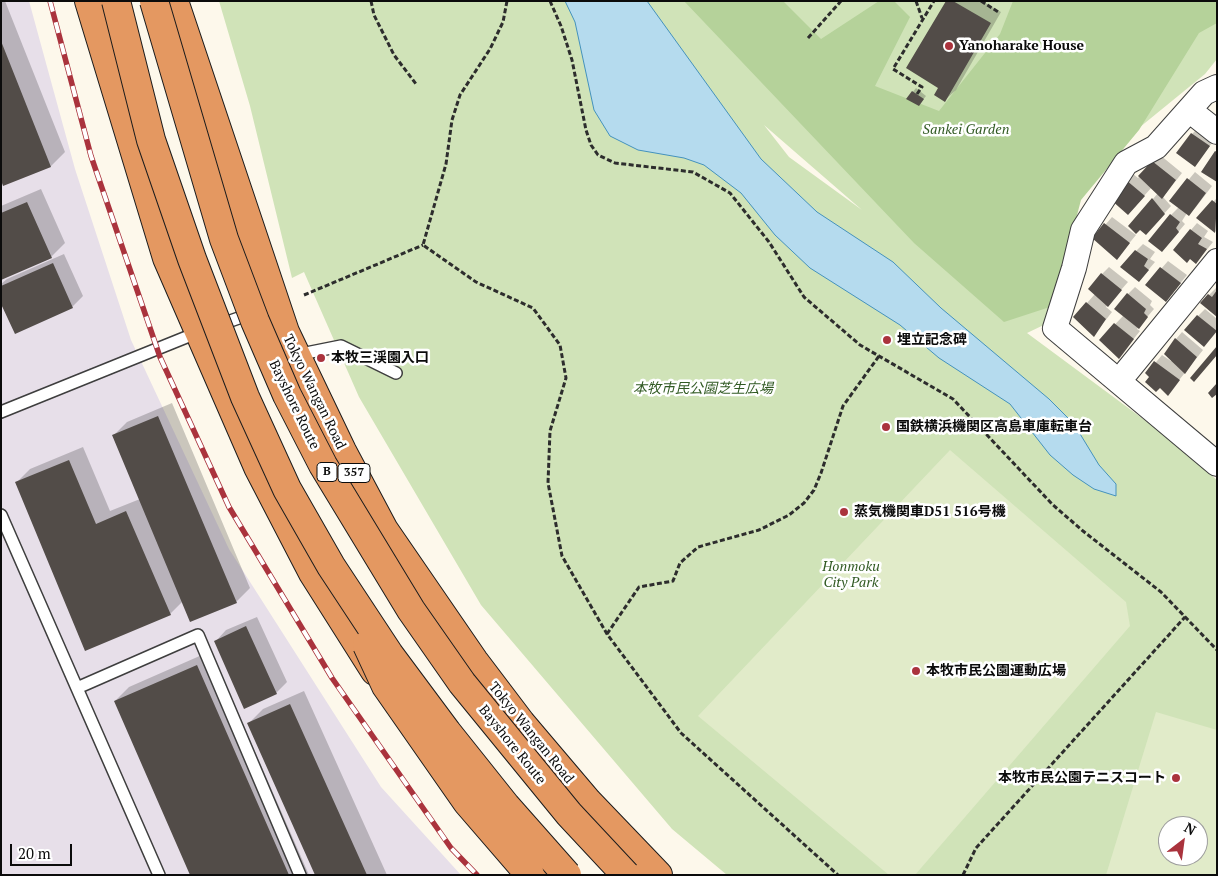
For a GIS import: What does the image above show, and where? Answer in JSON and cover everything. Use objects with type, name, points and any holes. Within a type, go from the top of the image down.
[{"type":"highway","points":[[89,1],[167,258],[258,467],[313,573],[369,663],[494,820],[547,875]]},
{"type":"highway","points":[[116,1],[151,140],[195,268],[245,397],[287,489],[331,566],[389,654],[446,732],[506,806],[567,875]]},
{"type":"highway","name":"Bayshore Route","points":[[154,1],[224,240],[287,395],[323,466],[406,602],[462,683],[569,814],[626,875]]},
{"type":"highway","name":"Tokyo Wangan Road","points":[[174,1],[284,332],[342,451],[384,530],[474,661],[521,723],[588,802],[658,875]]},
{"type":"highway","name":"B","points":[[169,57],[196,112],[234,232],[288,369],[320,435],[370,524],[473,674],[525,739],[588,802]]},
{"type":"highway","points":[[331,566],[386,686],[467,802],[530,875]]},
{"type":"street","points":[[1217,87],[1204,93],[1156,147],[1126,164],[1083,230],[1074,268],[1055,328],[1217,464]]},
{"type":"street","points":[[1189,110],[1217,132]]},
{"type":"street","points":[[1119,381],[1217,261]]},
{"type":"lane","points":[[1,412],[199,332],[261,311],[274,303]]},
{"type":"lane","points":[[296,355],[341,346],[396,373]]},
{"type":"lane","points":[[1,515],[159,875]]},
{"type":"lane","points":[[77,688],[198,635],[300,875]]},
{"type":"path","points":[[371,1],[374,16],[394,55],[416,84]]},
{"type":"path","points":[[423,245],[446,164],[452,120],[460,95],[490,50],[504,22],[507,1]]},
{"type":"path","points":[[550,1],[562,26],[572,60],[586,130],[591,145],[598,155],[615,163],[694,172],[718,184],[741,204],[769,242],[804,297],[854,340],[953,399],[1053,505],[1161,592],[1217,650]]},
{"type":"path","points":[[808,38],[840,1]]},
{"type":"path","points":[[916,1],[922,19]]},
{"type":"path","points":[[917,94],[922,87],[893,69],[934,1]]},
{"type":"path","points":[[981,1],[1000,13]]},
{"type":"path","points":[[304,295],[423,245]]},
{"type":"path","points":[[423,245],[476,282],[533,308],[560,345],[566,378],[550,431],[548,484],[562,556],[606,634],[681,733],[838,875]]},
{"type":"path","points":[[606,634],[639,587],[673,581],[680,563],[698,547],[759,530],[789,515],[804,503],[814,490],[821,473],[843,406],[879,356]]},
{"type":"path","points":[[963,875],[976,848],[1185,616]]},
{"type":"shaded area","points":[[1,1],[29,1],[75,169],[131,340],[229,549],[381,787],[461,875],[1,875]]},
{"type":"green space","name":"Honmoku City Park","points":[[219,1],[1217,1],[1217,59],[1205,74],[1118,145],[1077,194],[1050,322],[1027,333],[1154,427],[1217,480],[1217,875],[727,875],[672,829],[481,605],[359,397],[304,272],[292,278],[250,106]],"holes":[[[764,125],[862,210],[789,157]]]},
{"type":"green space","name":"Sankei Garden","points":[[684,1],[783,1],[821,39],[879,1],[894,1],[910,17],[875,86],[939,111],[1000,34],[1013,1],[1217,1],[1217,23],[1199,33],[1139,130],[1081,200],[1053,306],[1004,322],[914,243]]},
{"type":"green space","name":"本牧市民公園運動広場","points":[[950,450],[1126,602],[1130,626],[915,875],[889,875],[698,716]]},
{"type":"green space","name":"本牧市民公園テニスコート","points":[[1156,712],[1217,730],[1217,875],[1106,875]]},
{"type":"water","points":[[565,1],[647,1],[761,159],[817,212],[893,262],[941,308],[1049,399],[1074,424],[1099,465],[1116,484],[1116,496],[1094,489],[1073,475],[1050,455],[1010,404],[939,358],[900,325],[810,268],[775,235],[741,193],[704,165],[684,158],[638,150],[610,136],[594,110],[575,22]]},
{"type":"building","name":"Yanoharake House","points":[[946,1],[953,1],[991,23],[945,102],[934,95],[938,88],[906,68]]},
{"type":"building","points":[[1,41],[51,167],[3,186],[1,180]]},
{"type":"building","points":[[912,91],[924,99],[919,106],[906,99]]},
{"type":"building","points":[[1191,133],[1210,146],[1195,167],[1176,153]]},
{"type":"building","points":[[1215,151],[1217,152],[1217,182],[1201,172]]},
{"type":"building","points":[[1152,161],[1176,180],[1162,199],[1138,176]]},
{"type":"building","points":[[1187,178],[1206,193],[1189,216],[1169,201]]},
{"type":"building","points":[[1126,180],[1145,196],[1128,215],[1110,199]]},
{"type":"building","points":[[1152,198],[1165,214],[1146,235],[1140,230],[1136,234],[1128,226]]},
{"type":"building","points":[[1212,200],[1217,204],[1215,233],[1196,218]]},
{"type":"building","points":[[27,202],[52,258],[1,280],[1,213]]},
{"type":"building","points":[[1170,214],[1180,222],[1176,228],[1179,232],[1162,252],[1148,241]]},
{"type":"building","points":[[1104,223],[1130,243],[1117,260],[1092,238]]},
{"type":"building","points":[[1190,229],[1202,238],[1198,244],[1207,249],[1196,264],[1190,259],[1187,263],[1173,250]]},
{"type":"building","points":[[1135,250],[1148,259],[1144,266],[1149,270],[1139,282],[1120,267]]},
{"type":"building","points":[[53,263],[73,308],[15,334],[1,304],[1,286]]},
{"type":"building","points":[[1160,267],[1181,283],[1166,302],[1145,285]]},
{"type":"building","points":[[1101,273],[1122,290],[1108,307],[1088,289]]},
{"type":"building","points":[[1217,290],[1217,317],[1200,303],[1208,294],[1212,297]]},
{"type":"building","points":[[1127,293],[1146,309],[1144,313],[1148,317],[1139,329],[1114,309]]},
{"type":"building","points":[[1086,302],[1106,319],[1094,337],[1073,317]]},
{"type":"building","points":[[1197,315],[1217,331],[1204,347],[1184,330]]},
{"type":"building","points":[[1114,323],[1134,339],[1119,359],[1099,340]]},
{"type":"building","points":[[1175,338],[1197,357],[1185,374],[1164,354]]},
{"type":"building","points":[[1217,346],[1217,355],[1194,382],[1190,378]]},
{"type":"building","points":[[1154,361],[1180,380],[1168,396],[1160,388],[1156,392],[1145,382],[1149,377],[1145,373]]},
{"type":"building","points":[[1217,383],[1217,394],[1212,398],[1208,393]]},
{"type":"building","points":[[158,416],[237,603],[190,622],[112,435]]},
{"type":"building","points":[[69,460],[96,524],[126,511],[171,615],[85,651],[15,482]]},
{"type":"building","points":[[246,626],[277,694],[244,709],[214,641]]},
{"type":"building","points":[[197,665],[289,875],[190,875],[114,701]]},
{"type":"building","points":[[290,704],[367,875],[315,875],[247,723]]},
{"type":"railway","points":[[50,1],[91,156],[160,357],[229,507],[332,678],[451,848],[477,875]]},
{"type":"place","name":"Yanoharake House","points":[[949,46]]},
{"type":"place","name":"埋立記念碑","points":[[887,340]]},
{"type":"place","name":"本牧三渓園入口","points":[[321,358]]},
{"type":"place","name":"国鉄横浜機関区高島車庫転車台","points":[[886,427]]},
{"type":"place","name":"蒸気機関車D51 516号機","points":[[844,512]]},
{"type":"place","name":"本牧市民公園運動広場","points":[[916,671]]},
{"type":"place","name":"本牧市民公園テニスコート","points":[[1176,778]]},
{"type":"park label","name":"本牧市民公園芝生広場","points":[[703,389]]}]
